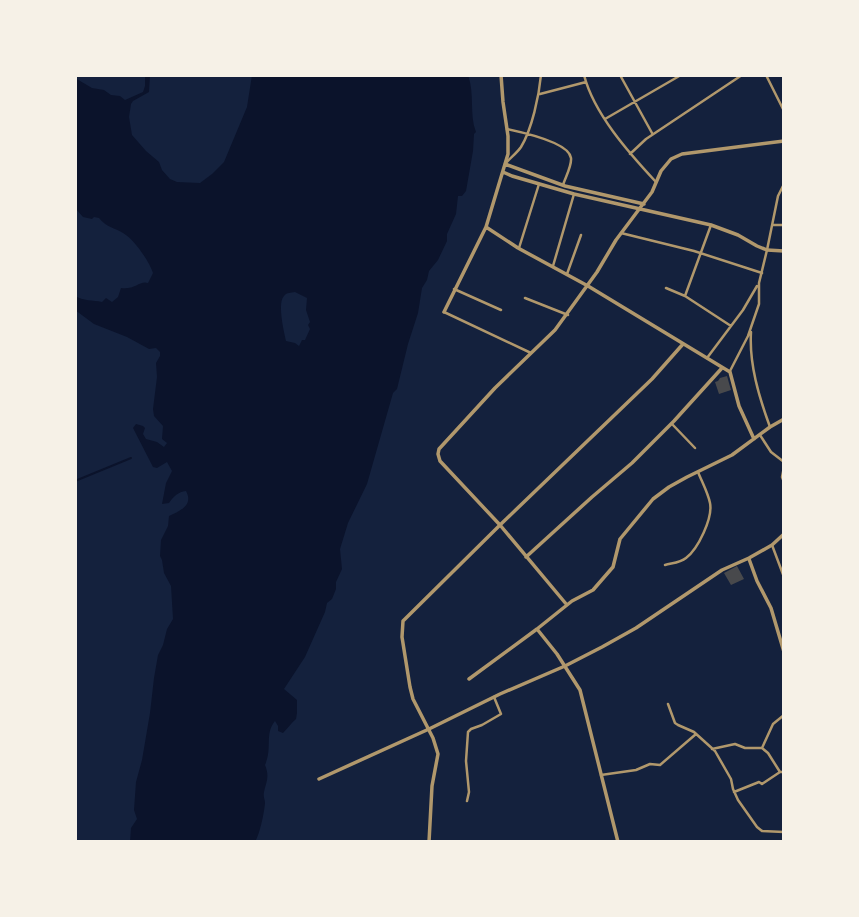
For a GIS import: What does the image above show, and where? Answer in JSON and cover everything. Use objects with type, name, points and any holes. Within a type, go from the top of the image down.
[{"type":"street","points":[[501,75],[508,154],[486,227],[444,312],[531,353]]},
{"type":"street","points":[[505,164],[520,148],[527,133],[540,94],[541,75]]},
{"type":"street","points":[[589,75],[584,76],[594,103],[630,154],[656,181]]},
{"type":"street","points":[[620,75],[653,134]]},
{"type":"street","points":[[606,119],[681,75]]},
{"type":"street","points":[[630,154],[653,134],[742,75]]},
{"type":"street","points":[[766,75],[784,111]]},
{"type":"street","points":[[540,94],[586,82]]},
{"type":"street","points":[[507,129],[527,133],[564,148],[571,158],[563,185]]},
{"type":"street","points":[[567,605],[500,525],[440,461],[438,452],[483,400],[568,315],[621,233],[652,192],[665,165],[677,155],[784,141]]},
{"type":"street","points":[[505,164],[563,185],[711,225],[738,234],[767,250],[784,251]]},
{"type":"street","points":[[503,172],[574,194],[642,207]]},
{"type":"street","points":[[519,248],[539,184]]},
{"type":"street","points":[[754,439],[739,406],[730,372],[759,304],[759,283],[778,196],[784,184]]},
{"type":"street","points":[[553,266],[574,194]]},
{"type":"street","points":[[685,296],[711,225]]},
{"type":"street","points":[[772,225],[784,225]]},
{"type":"street","points":[[486,227],[730,372]]},
{"type":"street","points":[[621,233],[762,272]]},
{"type":"street","points":[[567,274],[581,235]]},
{"type":"street","points":[[707,358],[732,326],[759,283]]},
{"type":"street","points":[[666,288],[685,296],[732,326]]},
{"type":"street","points":[[454,289],[501,310]]},
{"type":"street","points":[[525,298],[568,315]]},
{"type":"street","points":[[751,326],[750,347],[754,370],[770,427]]},
{"type":"street","points":[[429,842],[432,786],[438,758],[436,745],[418,710],[410,687],[402,637],[403,621],[652,379],[683,344]]},
{"type":"street","points":[[527,557],[632,463],[672,424],[722,368]]},
{"type":"street","points":[[469,679],[567,605],[593,590],[613,566],[620,539],[653,499],[669,487],[732,455],[784,419]]},
{"type":"street","points":[[672,424],[695,448]]},
{"type":"street","points":[[760,435],[771,452],[784,462]]},
{"type":"street","points":[[784,467],[784,482]]},
{"type":"street","points":[[665,565],[682,561],[689,556],[706,528],[711,513],[710,501],[698,472]]},
{"type":"street","points":[[318,779],[565,666],[636,628],[722,570],[772,545],[784,534]]},
{"type":"street","points":[[772,545],[784,576]]},
{"type":"street","points":[[749,558],[771,608],[784,652]]},
{"type":"street","points":[[537,629],[580,690],[618,842]]},
{"type":"street","points":[[467,801],[468,733],[501,714],[494,697]]},
{"type":"street","points":[[668,704],[675,723],[696,734],[715,751],[731,779],[734,792],[757,827],[762,831],[784,832]]},
{"type":"street","points":[[762,748],[773,724],[784,715]]},
{"type":"street","points":[[601,775],[636,770],[650,764],[660,765],[696,734]]},
{"type":"street","points":[[712,749],[736,744],[745,748],[762,748],[782,772],[762,784],[751,784],[734,792]]},
{"type":"water","points":[[145,75],[150,75],[149,92],[131,104],[129,117],[132,135],[159,162],[170,179],[200,183],[224,162],[247,107],[252,75],[468,75],[471,89],[476,132],[466,191],[462,196],[458,196],[456,214],[447,234],[447,241],[422,288],[418,313],[397,389],[393,393],[367,484],[348,523],[340,549],[342,569],[336,589],[327,603],[305,657],[284,689],[297,700],[296,719],[283,733],[278,731],[275,721],[270,731],[265,765],[265,803],[255,842],[130,842],[131,828],[137,819],[134,810],[136,782],[142,760],[158,655],[173,619],[171,586],[160,556],[161,540],[168,526],[169,516],[187,504],[188,496],[186,491],[176,495],[169,503],[162,504],[166,483],[172,471],[167,462],[157,468],[153,467],[133,428],[136,424],[143,426],[146,439],[164,447],[167,443],[162,439],[163,426],[154,416],[153,409],[156,363],[160,352],[156,348],[149,349],[94,324],[75,310],[75,296],[102,302],[106,298],[112,302],[118,297],[121,288],[148,283],[153,273],[132,240],[99,218],[83,217],[75,208],[75,78],[92,88],[104,90],[125,100],[143,92]],"holes":[[[295,292],[307,298],[306,310],[310,329],[299,346],[286,341],[281,305],[284,296],[289,293]]]},
{"type":"building","points":[[727,376],[731,390],[719,394],[715,382]]},
{"type":"building","points":[[737,566],[744,579],[731,585],[724,573]]},
{"type":"waterway","points":[[75,481],[131,458]]}]
